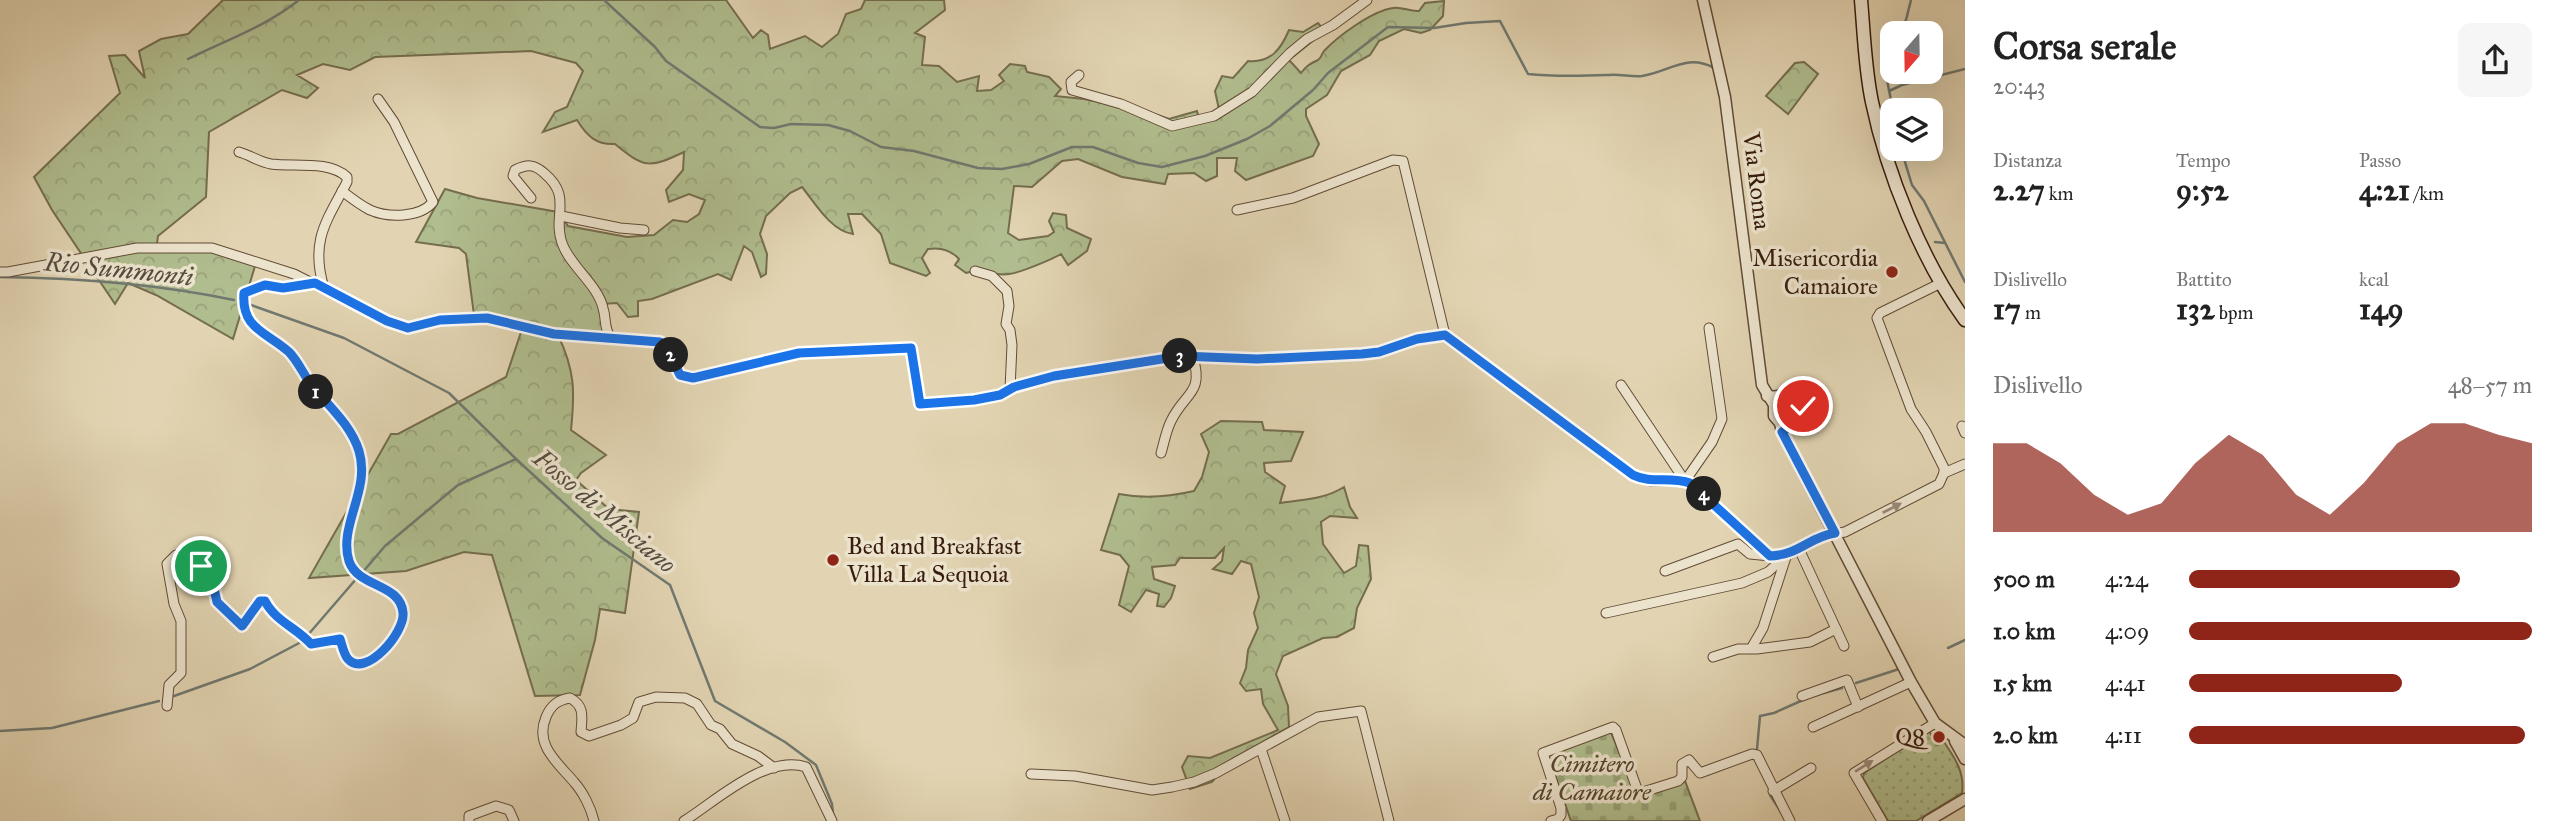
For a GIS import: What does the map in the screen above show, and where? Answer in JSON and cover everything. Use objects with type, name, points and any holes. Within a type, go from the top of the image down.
[{"type":"main road","points":[[1861,0],[1869,82],[1880,133],[1903,205],[1941,283],[1965,320]]},
{"type":"street","points":[[1079,75],[1071,82],[1072,90],[1121,104],[1172,126],[1189,123],[1214,116],[1252,92],[1290,53],[1367,0]]},
{"type":"street","name":"Via Roma","points":[[1703,0],[1724,97],[1762,385],[1773,399],[1774,416],[1784,427],[1911,682],[1935,723],[1965,745]]},
{"type":"street","points":[[342,191],[371,211],[396,215],[420,212],[433,202],[394,122],[378,99]]},
{"type":"street","points":[[239,152],[269,164],[326,168],[341,171],[347,177],[318,246],[319,285]]},
{"type":"street","points":[[1237,210],[1293,198],[1393,160],[1404,161],[1445,335],[1633,475],[1651,481],[1685,481]]},
{"type":"street","points":[[531,198],[513,176],[515,170],[524,165],[535,166],[556,184],[561,194],[559,235],[563,247],[603,306],[605,329],[611,338]]},
{"type":"street","points":[[561,216],[644,230]]},
{"type":"street","points":[[0,272],[136,248],[212,248],[319,285],[387,321],[408,328],[440,320],[487,318],[554,334],[660,342],[668,350],[680,375],[693,378],[799,353],[911,348],[920,404],[974,400],[1000,395],[1010,389],[1071,372],[1181,356],[1257,359],[1362,354],[1379,352],[1417,339],[1445,335]]},
{"type":"street","points":[[975,271],[992,276],[1007,291],[1009,306],[1006,324],[1010,330],[1012,345],[1010,389]]},
{"type":"street","points":[[1606,613],[1742,583],[1768,572],[1786,556],[1826,535],[1845,532],[1939,484],[1944,468],[1930,438],[1911,410],[1877,318],[1880,313],[1941,283]]},
{"type":"street","points":[[167,706],[169,685],[181,673],[183,655],[181,621],[174,604],[167,564],[176,555],[186,555],[201,566],[203,577],[213,584],[217,602],[242,626],[260,601],[265,601],[276,617],[304,635],[311,644],[340,639],[347,659],[356,664],[366,663],[390,644],[403,623],[403,610],[392,592],[359,576],[348,559],[348,541],[361,489],[359,450],[343,419],[316,391],[289,352],[255,326],[243,308],[244,293],[265,285],[283,288],[319,285]]},
{"type":"street","points":[[1685,481],[1712,442],[1722,419],[1709,328]]},
{"type":"street","points":[[1161,453],[1169,423],[1191,395],[1198,378],[1193,357]]},
{"type":"street","points":[[1621,385],[1685,481],[1715,503],[1730,521],[1770,556]]},
{"type":"street","points":[[1773,399],[1792,395],[1797,397],[1803,406],[1802,416],[1795,424],[1784,427]]},
{"type":"street","points":[[1944,474],[1965,464]]},
{"type":"street","points":[[1665,571],[1738,544],[1758,557],[1786,556]]},
{"type":"street","points":[[1800,549],[1844,646]]},
{"type":"street","points":[[1752,647],[1763,628],[1786,556]]},
{"type":"street","points":[[1713,657],[1738,649],[1810,642],[1836,629]]},
{"type":"street","points":[[1802,696],[1847,680],[1858,707]]},
{"type":"street","points":[[1814,727],[1911,682]]},
{"type":"street","points":[[594,821],[576,783],[555,763],[543,742],[545,719],[554,704],[561,699],[570,698],[578,702],[583,712],[580,732],[589,736],[633,718],[639,702],[656,697],[685,698],[697,704],[711,725],[720,729],[732,744],[758,756],[774,768]]},
{"type":"street","points":[[1031,774],[1075,776],[1152,790],[1194,782],[1318,717],[1361,711],[1389,821]]},
{"type":"street","points":[[1882,821],[1854,773],[1935,723]]},
{"type":"street","points":[[1551,821],[1558,819],[1561,808],[1543,753],[1609,727],[1616,730],[1640,793],[1678,781],[1682,777],[1682,764],[1689,760],[1700,773],[1757,755],[1790,821]]},
{"type":"street","name":"Via Roma","points":[[1952,736],[1965,759]]},
{"type":"street","points":[[1261,749],[1285,821]]},
{"type":"street","points":[[684,821],[759,772],[795,764],[806,767],[832,821]]},
{"type":"street","points":[[1773,791],[1811,768]]},
{"type":"street","points":[[1928,821],[1945,817],[1965,799]]},
{"type":"street","points":[[469,821],[469,816],[496,806],[509,810],[514,821]]},
{"type":"green space","points":[[223,0],[726,0],[753,38],[761,30],[768,35],[770,49],[805,36],[822,47],[838,34],[846,14],[861,9],[865,0],[944,0],[945,10],[915,33],[925,37],[922,65],[939,66],[957,82],[979,76],[977,91],[991,90],[1004,81],[999,75],[1010,64],[1025,66],[1027,72],[1049,77],[1061,89],[1055,96],[1149,112],[1169,119],[1197,111],[1200,122],[1220,114],[1215,91],[1222,76],[1233,78],[1248,61],[1269,57],[1279,49],[1289,30],[1303,32],[1318,23],[1325,31],[1289,60],[1301,73],[1320,59],[1324,51],[1338,38],[1375,14],[1396,8],[1419,11],[1425,3],[1444,1],[1443,16],[1430,30],[1421,33],[1404,29],[1379,41],[1370,55],[1341,71],[1327,95],[1306,109],[1306,116],[1319,144],[1313,156],[1246,180],[1235,171],[1237,158],[1217,158],[1217,176],[1206,181],[1194,173],[1168,174],[1165,184],[1122,177],[1078,159],[1062,161],[1032,187],[1014,186],[1008,233],[1019,240],[1048,236],[1054,232],[1049,221],[1053,213],[1066,215],[1067,228],[1091,239],[1087,251],[1068,265],[1061,254],[1014,273],[966,273],[955,265],[959,259],[952,253],[932,248],[928,249],[922,258],[930,273],[926,276],[890,263],[881,234],[862,214],[848,214],[853,234],[845,232],[824,215],[802,187],[790,193],[766,216],[760,234],[767,254],[766,274],[761,277],[752,252],[744,246],[731,280],[718,274],[652,299],[638,301],[638,316],[628,317],[617,303],[601,304],[603,334],[558,335],[571,371],[571,430],[606,455],[581,473],[576,480],[609,509],[639,512],[625,613],[600,609],[595,640],[580,695],[535,696],[492,555],[464,552],[406,571],[309,578],[391,434],[398,434],[506,377],[523,326],[474,315],[466,254],[459,248],[416,242],[445,189],[477,198],[558,212],[568,226],[627,237],[654,235],[673,220],[687,222],[699,214],[705,200],[689,194],[669,202],[666,190],[683,170],[684,152],[655,163],[641,162],[615,144],[602,143],[593,138],[577,120],[543,132],[555,112],[567,107],[583,71],[576,63],[531,51],[375,57],[350,70],[323,64],[297,75],[318,88],[307,98],[282,90],[209,132],[206,197],[158,236],[157,244],[211,252],[255,266],[233,339],[156,295],[128,283],[115,304],[52,210],[34,177],[120,93],[109,56],[125,55],[145,78],[139,51],[161,39],[188,34]]},
{"type":"green space","points":[[1804,62],[1818,74],[1788,114],[1766,96],[1795,63]]},
{"type":"green space","points":[[1221,421],[1262,422],[1264,430],[1303,432],[1291,461],[1264,463],[1265,472],[1285,486],[1280,503],[1321,497],[1344,487],[1350,507],[1357,518],[1330,516],[1321,522],[1323,544],[1344,573],[1356,566],[1359,545],[1368,546],[1371,579],[1357,608],[1354,628],[1337,637],[1323,638],[1283,656],[1276,674],[1288,706],[1289,727],[1232,759],[1212,782],[1190,789],[1182,767],[1188,756],[1210,758],[1278,730],[1263,704],[1261,689],[1246,691],[1240,683],[1246,668],[1248,650],[1258,628],[1254,613],[1259,597],[1251,564],[1241,561],[1232,574],[1213,569],[1222,561],[1224,548],[1215,558],[1180,558],[1175,565],[1152,567],[1154,579],[1175,586],[1171,598],[1164,607],[1157,606],[1159,594],[1146,590],[1131,612],[1119,605],[1129,566],[1120,555],[1101,550],[1119,494],[1157,497],[1194,491],[1202,477],[1209,452],[1201,434]]},
{"type":"green space","name":"Cimitero di Camaiore","points":[[1610,730],[1638,797],[1685,781],[1700,821],[1571,821],[1547,752]]},
{"type":"green space","points":[[1929,731],[1938,745],[1944,742],[1955,760],[1961,772],[1962,793],[1916,821],[1888,821],[1863,778],[1864,773]]},
{"type":"waterway","points":[[188,59],[259,26],[299,0]]},
{"type":"waterway","points":[[604,0],[655,47],[666,61],[760,127],[828,125],[850,131],[881,147],[914,151],[978,168],[1002,169],[1029,164],[1072,147],[1093,147],[1138,163],[1162,167],[1205,156],[1247,139],[1270,126],[1313,90],[1328,73],[1388,27],[1434,28],[1500,21],[1528,74],[1642,76],[1695,62],[1714,68]]},
{"type":"waterway","points":[[1905,21],[1911,0]]},
{"type":"waterway","points":[[1889,91],[1902,85],[1965,69]]},
{"type":"waterway","points":[[1888,84],[1891,98]]},
{"type":"waterway","points":[[1905,161],[1912,185],[1924,201],[1965,282]]},
{"type":"waterway","points":[[1935,242],[1945,243]]},
{"type":"waterway","name":"Rio Summonti","points":[[0,277],[117,283],[234,300]]},
{"type":"waterway","name":"Rio Summonti","points":[[251,305],[344,338],[449,393],[516,459]]},
{"type":"waterway","name":"Fosso di Misciano","points":[[362,573],[385,546],[458,485],[516,459],[602,538],[670,585],[715,701],[785,742],[816,765],[832,804],[833,814]]},
{"type":"waterway","name":"Fosso di Misciano","points":[[307,636],[357,578]]},
{"type":"waterway","points":[[1948,648],[1965,640]]},
{"type":"waterway","name":"Fosso di Misciano","points":[[174,696],[250,669],[303,641]]},
{"type":"waterway","points":[[1856,683],[1899,669]]},
{"type":"waterway","points":[[1816,695],[1842,688]]},
{"type":"waterway","points":[[1757,749],[1760,716],[1803,700]]},
{"type":"waterway","name":"Fosso di Misciano","points":[[0,731],[52,728],[159,701]]},
{"type":"waterway","points":[[1770,795],[1781,812]]},
{"type":"place","name":"Misericordia Camaiore","points":[[1892,272]]},
{"type":"place","name":"Bed and Breakfast Villa La Sequoia","points":[[833,560]]},
{"type":"place","name":"Q8","points":[[1939,737]]},
{"type":"route","points":[[201,566],[203,577],[213,584],[217,602],[242,626],[260,601],[265,601],[276,617],[304,635],[311,644],[340,639],[347,659],[356,664],[366,663],[390,644],[403,623],[403,610],[392,592],[355,573],[348,559],[350,526],[361,489],[359,450],[343,419],[316,391],[289,352],[255,326],[243,308],[244,293],[265,285],[283,288],[315,283],[366,311],[408,328],[440,320],[487,318],[554,334],[660,342],[665,344],[680,375],[693,378],[799,353],[911,348],[920,404],[974,400],[1000,395],[1014,387],[1054,376],[1181,356],[1257,359],[1362,354],[1379,352],[1417,339],[1445,335],[1633,475],[1642,480],[1690,483],[1770,556],[1786,556],[1835,533],[1782,432],[1799,421],[1803,406]]}]
